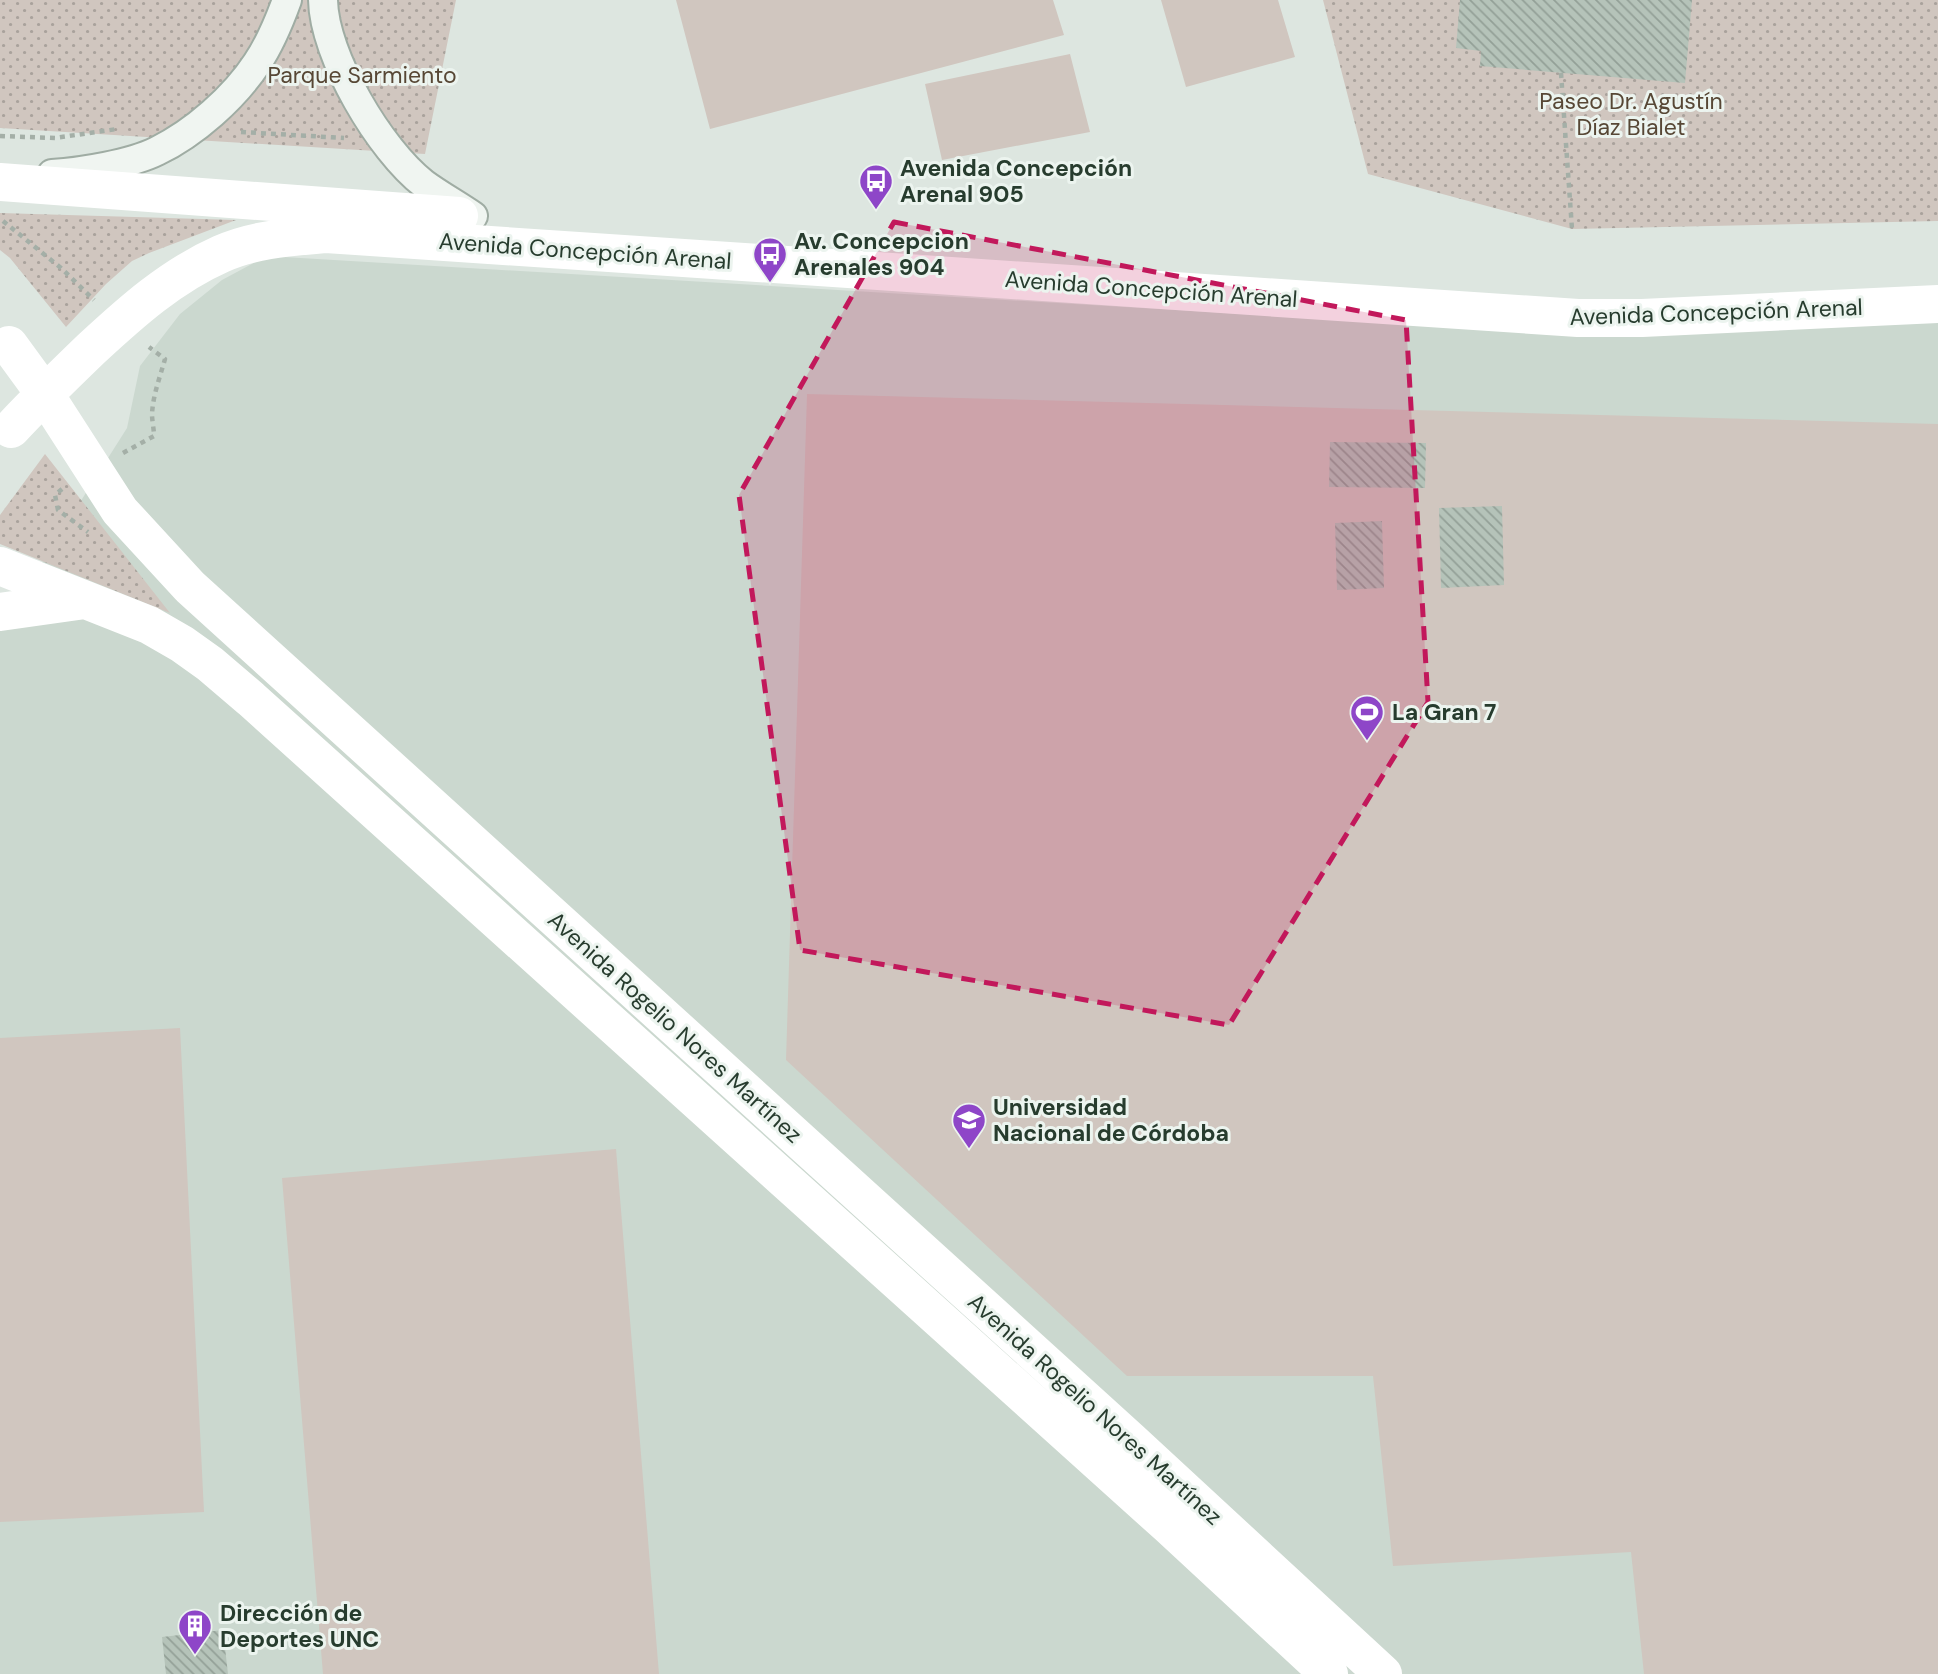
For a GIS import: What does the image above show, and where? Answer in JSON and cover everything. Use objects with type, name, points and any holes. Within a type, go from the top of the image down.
[{"type":"main road","name":"Avenida Concepción Arenal","points":[[0,180],[475,218],[1544,292],[1657,294],[1938,278]]},
{"type":"main road","name":"Avenida Concepción Arenal","points":[[5,441],[44,393],[118,324],[192,268],[223,253],[270,239],[326,234],[1578,318],[1642,318],[1938,304]]},
{"type":"main road","name":"Avenida Rogelio Nores Martínez","points":[[4,333],[120,511],[190,587],[1121,1431],[1383,1674]]},
{"type":"main road","points":[[4,333],[19,388],[5,441]]},
{"type":"main road","name":"Avenida Rogelio Nores Martínez","points":[[0,566],[149,625],[210,664],[1169,1526],[1329,1674]]},
{"type":"main road","points":[[0,612],[85,600]]},
{"type":"street","points":[[0,180],[76,172],[125,161],[155,152],[194,129],[233,94],[257,64],[279,23],[287,0]]},
{"type":"street","points":[[323,0],[323,15],[334,52],[365,113],[384,141],[422,183],[475,218]]},
{"type":"path","points":[[1561,73],[1572,229]]},
{"type":"highlighted area","points":[[894,222],[1406,320],[1428,702],[1229,1025],[800,950],[739,495]]},
{"type":"shaded area","name":"Universidad Nacional de Córdoba","points":[[267,256],[1545,332],[1938,312],[1938,1674],[0,1674],[0,625],[127,428],[140,366],[180,314],[222,280]]},
{"type":"green space","name":"Parque Sarmiento","points":[[0,0],[456,0],[425,154],[0,128]]},
{"type":"green space","points":[[676,0],[1053,0],[1064,35],[710,129]]},
{"type":"green space","points":[[1161,0],[1278,0],[1295,57],[1186,87]]},
{"type":"green space","name":"Paseo Dr. Agustín Díaz Bialet","points":[[1323,0],[1938,0],[1938,221],[1572,229],[1368,174]]},
{"type":"green space","points":[[1070,54],[1090,132],[942,160],[925,84]]},
{"type":"green space","points":[[0,213],[236,220],[132,261],[106,284],[66,327],[10,258],[0,250]]},
{"type":"green space","name":"La Gran 7","points":[[807,394],[1938,424],[1938,1674],[1644,1674],[1631,1552],[1393,1566],[1373,1376],[1127,1376],[786,1060]]},
{"type":"green space","points":[[45,454],[170,613],[0,544],[0,515]]},
{"type":"green space","points":[[180,1028],[204,1512],[0,1522],[0,1038]]},
{"type":"green space","points":[[616,1149],[659,1674],[323,1674],[282,1178]]},
{"type":"building","points":[[1460,0],[1692,0],[1685,83],[1480,66],[1481,51],[1456,48]]},
{"type":"building","points":[[1330,442],[1426,443],[1425,488],[1329,487]]},
{"type":"building","points":[[1502,506],[1504,585],[1441,588],[1439,508]]},
{"type":"building","points":[[1382,521],[1384,588],[1337,590],[1335,523]]},
{"type":"building","name":"Dirección de Deportes UNC","points":[[223,1630],[228,1674],[166,1674],[162,1637]]},
{"type":"place","name":"Avenida Concepción Arenal 905","points":[[876,211]]},
{"type":"place","name":"Av. Concepcion Arenales 904","points":[[770,284]]},
{"type":"place","name":"La Gran 7","points":[[1367,742]]},
{"type":"place","name":"Universidad Nacional de Córdoba","points":[[969,1150]]},
{"type":"place","name":"Dirección de Deportes UNC","points":[[195,1656]]}]
